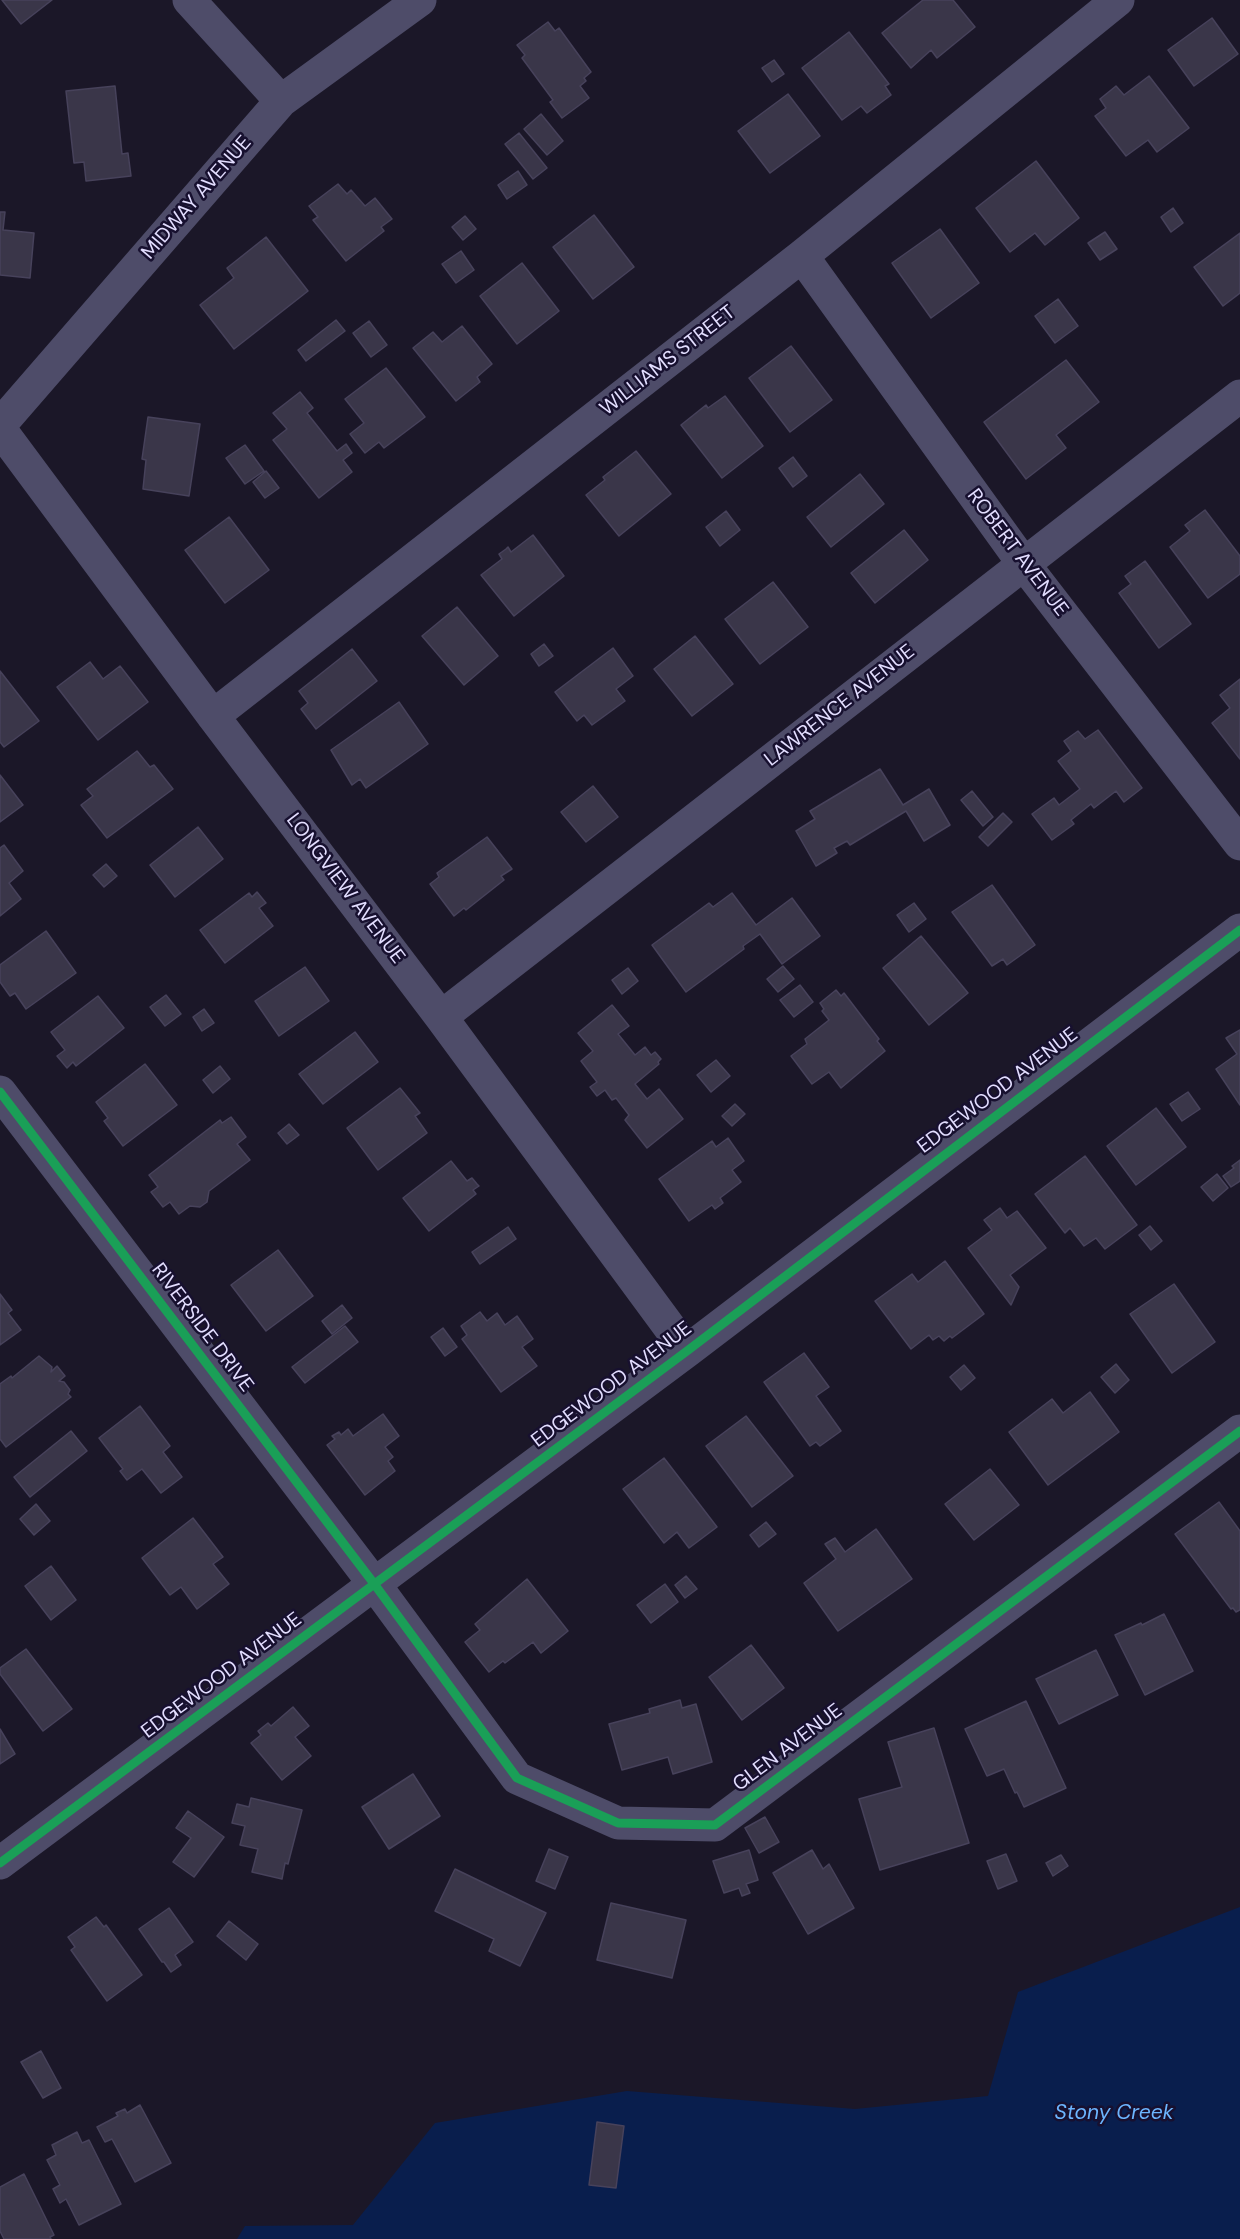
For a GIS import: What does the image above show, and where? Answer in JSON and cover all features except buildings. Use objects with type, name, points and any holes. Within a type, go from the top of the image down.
[{"type":"street","points":[[189,0],[281,101]]},
{"type":"street","name":"MIDWAY AVENUE","points":[[0,427],[281,101],[420,0]]},
{"type":"street","name":"WILLIAMS STREET","points":[[213,716],[802,256],[1118,0]]},
{"type":"street","name":"ROBERT AVENUE","points":[[802,256],[1023,563],[1240,844]]},
{"type":"street","name":"LAWRENCE AVENUE","points":[[441,1017],[1240,396]]},
{"type":"street","name":"LONGVIEW AVENUE","points":[[0,427],[213,716],[441,1017],[687,1351]]},
{"type":"street","name":"EDGEWOOD AVENUE","points":[[1,1861],[687,1351],[1240,930]]},
{"type":"street","name":"RIVERSIDE DRIVE","points":[[0,1092],[375,1585]]},
{"type":"street","name":"GLEN AVENUE","points":[[375,1585],[517,1778],[618,1824],[715,1825],[1240,1431]]},
{"type":"water","name":"Stony Creek","points":[[1240,1907],[1240,2239],[237,2239],[245,2226],[353,2225],[435,2123],[627,2091],[855,2109],[988,2096],[1018,1992]]},
{"type":"cycle path","points":[[0,1863],[687,1351],[1240,930]]},
{"type":"cycle path","points":[[0,1092],[375,1585],[517,1778],[618,1823],[715,1825],[1240,1431]]}]
